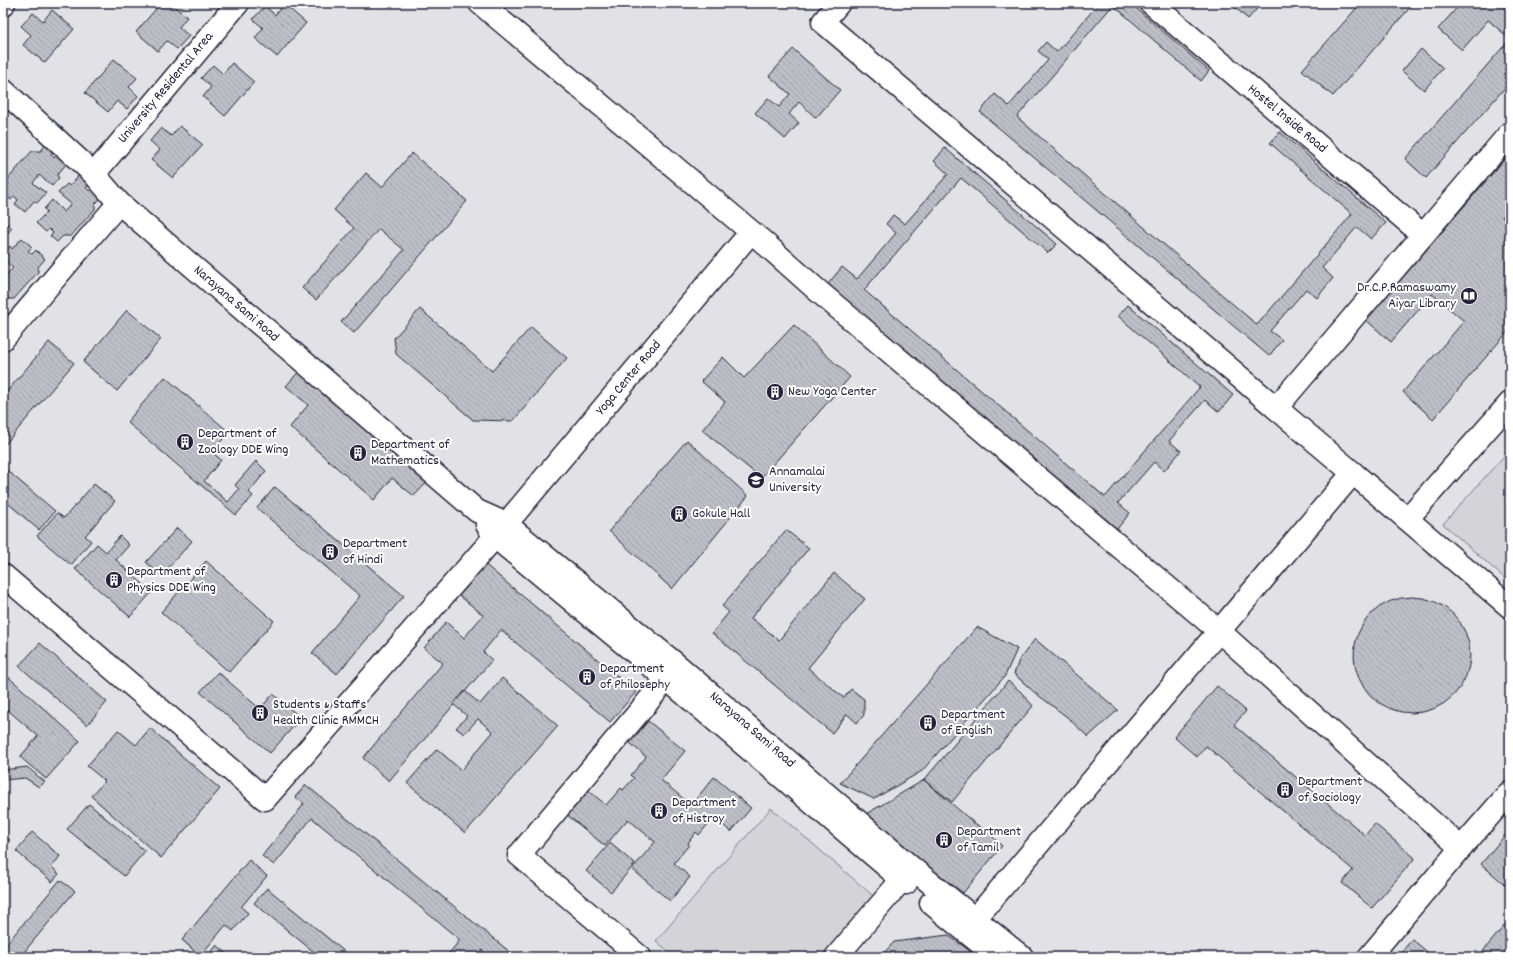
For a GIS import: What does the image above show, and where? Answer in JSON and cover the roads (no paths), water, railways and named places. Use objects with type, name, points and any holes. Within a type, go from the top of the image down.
[{"type":"street","name":"University Residental Area","points":[[94,174],[238,3]]},
{"type":"street","points":[[480,3],[1219,631],[1460,848]]},
{"type":"street","points":[[839,3],[823,22],[1510,607]]},
{"type":"street","name":"Hostel Inside Road","points":[[1151,3],[1423,235]]},
{"type":"street","name":"Narayana Sami Road","points":[[3,90],[94,174],[119,203],[477,511],[1022,957]]},
{"type":"street","points":[[1276,408],[1510,133]]},
{"type":"street","points":[[3,339],[119,203]]},
{"type":"street","name":"Yoga Center Road","points":[[3,575],[265,798],[500,530],[751,232]]},
{"type":"street","points":[[1407,519],[1510,404]]},
{"type":"street","points":[[975,918],[1353,473]]},
{"type":"street","name":"Narayana Sami Road","points":[[672,672],[868,852],[997,957]]},
{"type":"street","points":[[640,957],[519,855],[672,672]]},
{"type":"street","points":[[1369,957],[1460,848],[1510,792]]},
{"type":"street","points":[[836,957],[912,868]]},
{"type":"place","name":"Dr.C.P.Ramaswamy Aiyar Library","points":[[1469,296]]},
{"type":"place","name":"New Yoga Center","points":[[775,392]]},
{"type":"place","name":"Department of Zoology DDE Wing","points":[[185,442]]},
{"type":"place","name":"Department of Mathematics","points":[[358,453]]},
{"type":"place","name":"Annamalai University","points":[[756,480]]},
{"type":"place","name":"Gokule Hall","points":[[679,514]]},
{"type":"place","name":"Department of Hindi","points":[[330,552]]},
{"type":"place","name":"Department of Physics DDE Wing","points":[[114,580]]},
{"type":"place","name":"Department of Philosephy","points":[[587,677]]},
{"type":"place","name":"Students & Staffs Health Clinic RMMCH","points":[[260,713]]},
{"type":"place","name":"Department of English","points":[[928,723]]},
{"type":"place","name":"Department of Sociology","points":[[1285,790]]},
{"type":"place","name":"Department of Histroy","points":[[659,811]]},
{"type":"place","name":"Department of Tamil","points":[[944,840]]}]
